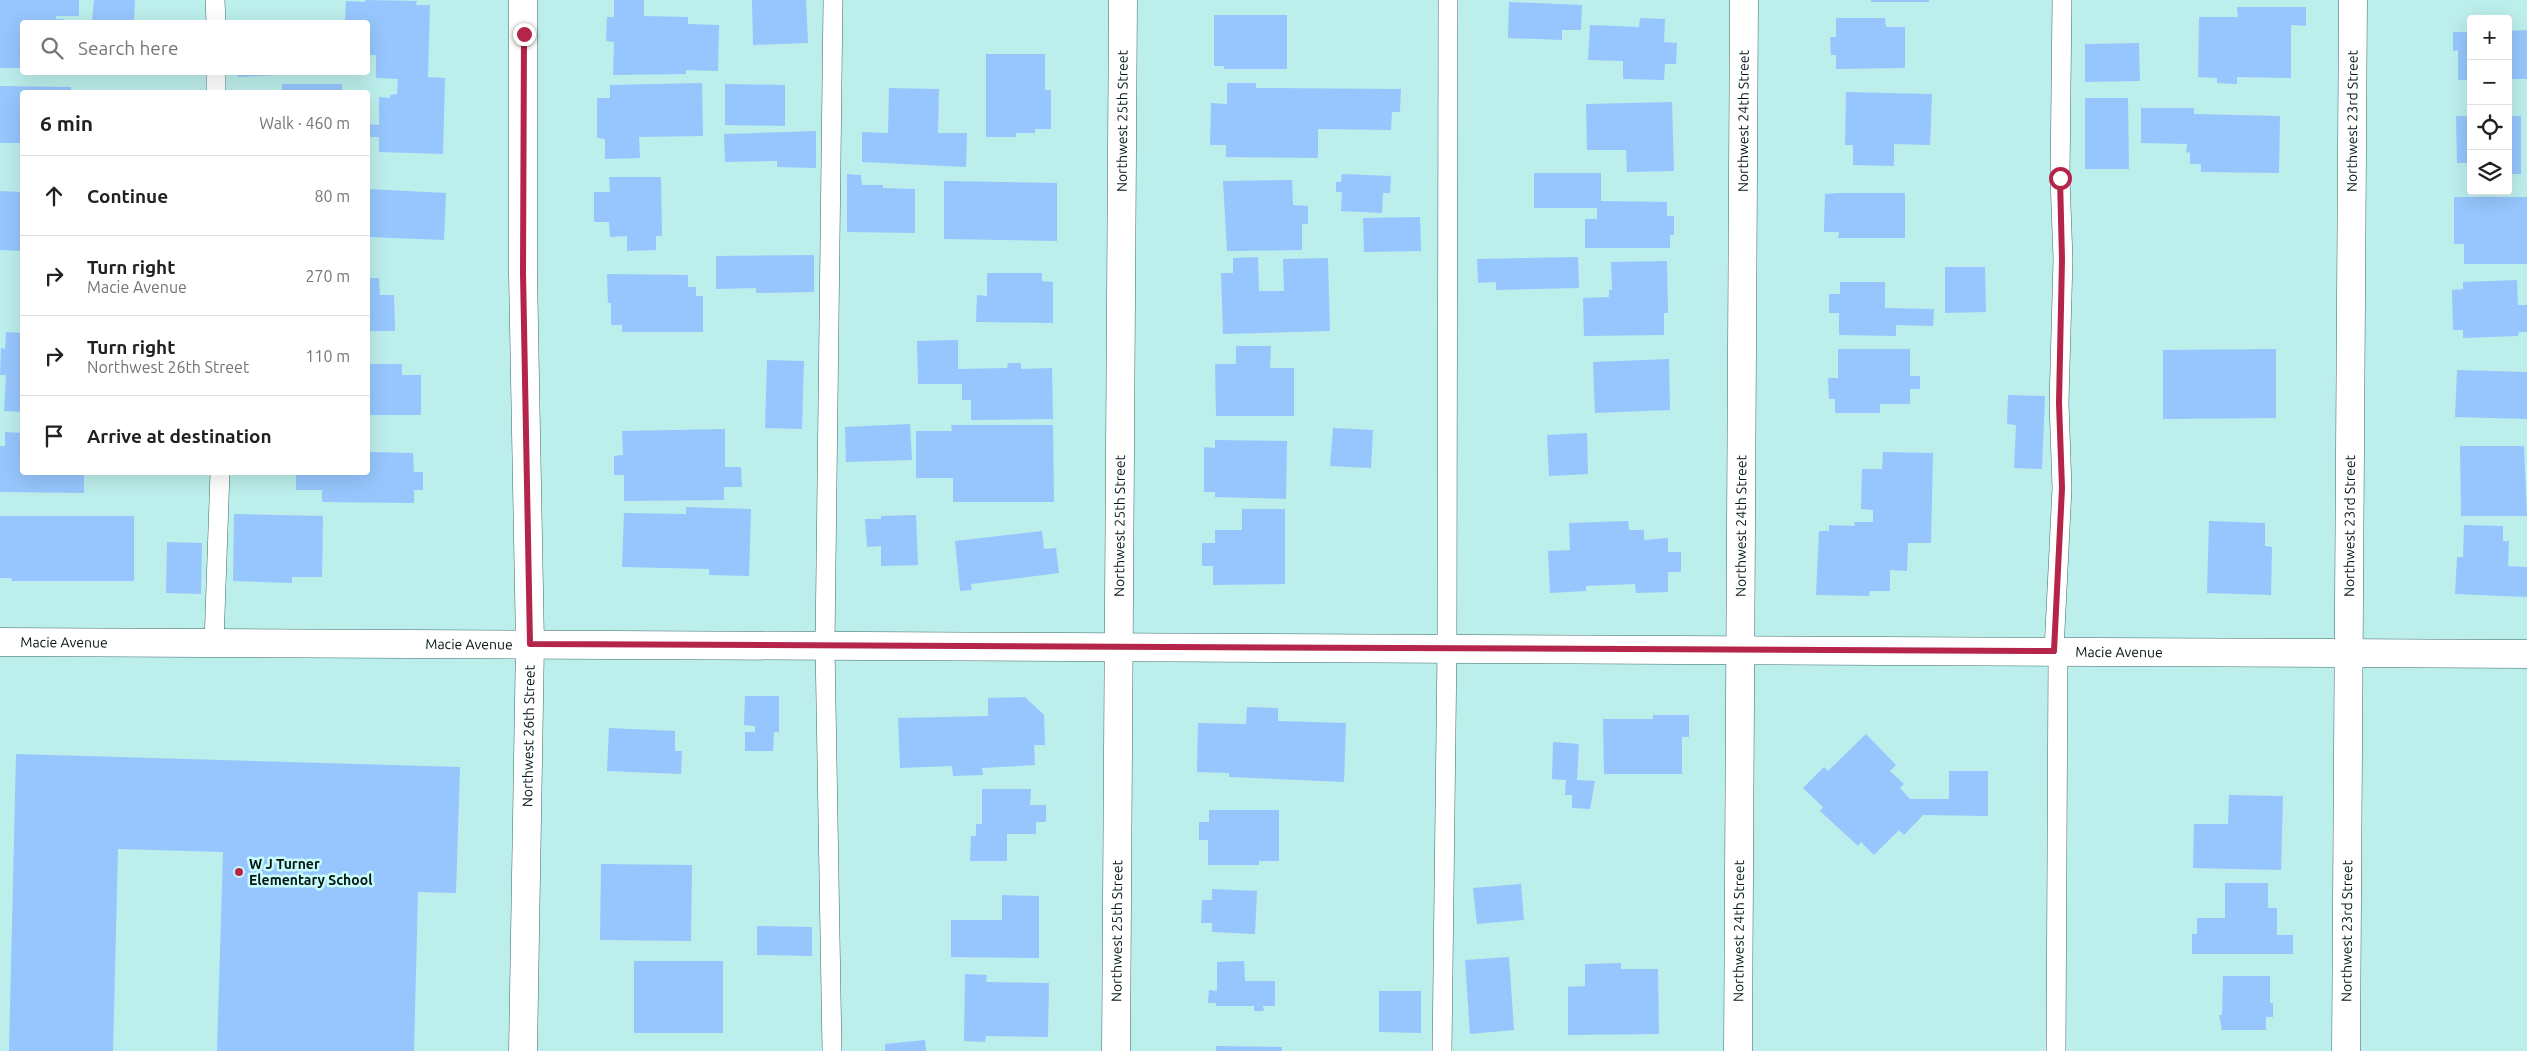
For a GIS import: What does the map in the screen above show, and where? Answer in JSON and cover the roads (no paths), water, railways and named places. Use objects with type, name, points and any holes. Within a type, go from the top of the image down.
[{"type":"street","name":"Northwest 26th Street","points":[[523,0],[523,273],[530,644],[523,1051]]},
{"type":"street","name":"Northwest 25th Street","points":[[1116,1051],[1123,0]]},
{"type":"street","name":"Northwest 24th Street","points":[[1738,1051],[1744,0]]},
{"type":"street","name":"Northwest 23rd Street","points":[[2346,1051],[2353,0]]},
{"type":"street","name":"Macie Avenue","points":[[0,642],[2527,654]]},
{"type":"lane","points":[[216,0],[216,20]]},
{"type":"lane","points":[[832,1051],[825,645],[833,0]]},
{"type":"lane","points":[[1442,1051],[1447,648],[1448,0]]},
{"type":"lane","points":[[2056,1051],[2056,652],[2062,488],[2059,403],[2062,259],[2060,178],[2062,0]]},
{"type":"lane","points":[[216,75],[216,90]]},
{"type":"lane","points":[[214,643],[220,475]]},
{"type":"place","name":"W J Turner Elementary School","points":[[239,872]]}]
